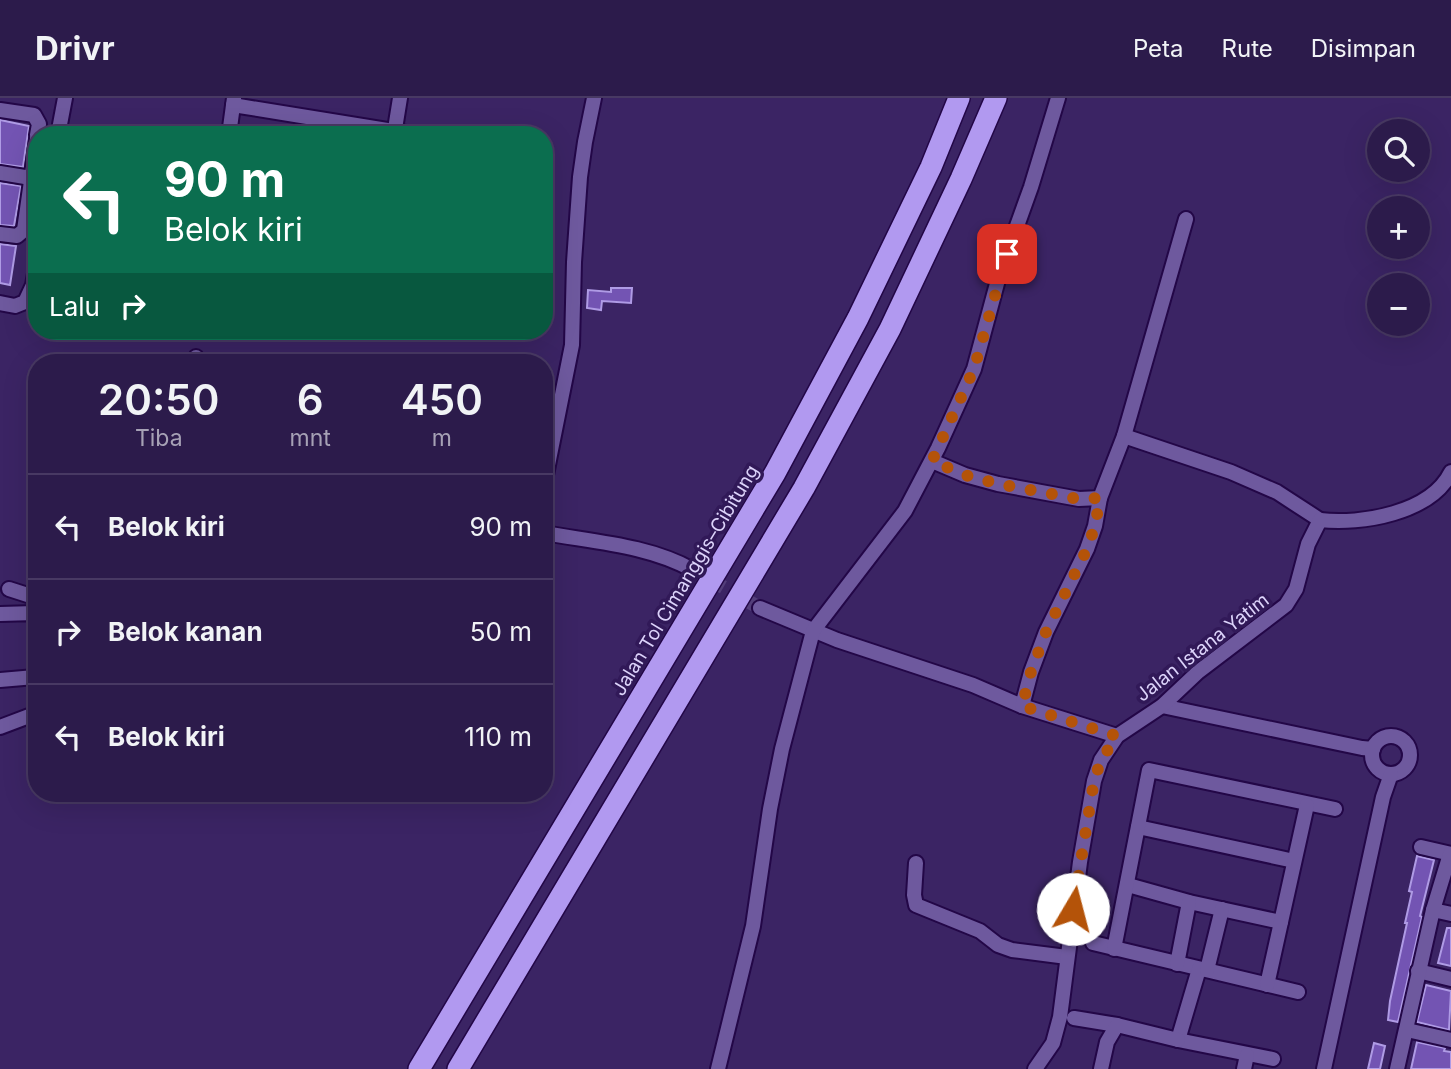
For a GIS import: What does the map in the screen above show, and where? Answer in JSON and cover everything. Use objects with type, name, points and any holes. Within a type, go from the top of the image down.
[{"type":"highway","name":"Jalan Tol Cimanggis–Cibitung","points":[[419,1069],[775,473],[858,318],[931,167],[960,98]]},
{"type":"highway","points":[[458,1069],[804,488],[890,329],[996,98]]},
{"type":"street","points":[[60,126],[65,98]]},
{"type":"street","points":[[395,126],[400,98]]},
{"type":"street","points":[[553,440],[572,345],[580,177],[584,142],[594,98]]},
{"type":"street","points":[[718,1069],[753,926],[782,749],[813,631],[905,511],[932,461],[974,369],[999,276],[1031,187],[1058,98]]},
{"type":"street","points":[[230,126],[233,102],[358,126]]},
{"type":"street","points":[[0,110],[34,115],[38,120],[38,126]]},
{"type":"street","points":[[0,173],[28,178]]},
{"type":"street","points":[[0,234],[17,236],[24,230],[28,200]]},
{"type":"street","points":[[1022,706],[1046,632],[1087,549],[1095,526],[1100,498],[1124,436],[1186,219]]},
{"type":"street","points":[[0,303],[15,306],[25,302],[28,296]]},
{"type":"street","points":[[1124,436],[1231,472],[1277,492],[1320,520],[1357,521],[1401,510],[1422,501],[1448,478],[1451,471]]},
{"type":"street","points":[[932,461],[965,475],[998,484],[1079,499],[1100,498]]},
{"type":"street","name":"Jalan Istana Yatim","points":[[1117,736],[1162,706],[1198,672],[1286,606],[1296,589],[1308,544],[1320,520]]},
{"type":"street","points":[[553,535],[652,552],[674,559],[693,570]]},
{"type":"street","points":[[9,589],[28,595]]},
{"type":"street","points":[[760,608],[813,631],[973,685],[1022,706],[1117,736],[1101,760],[1094,781],[1067,957],[1065,991],[1052,1043],[1035,1069]]},
{"type":"street","points":[[0,614],[28,612]]},
{"type":"street","points":[[0,680],[28,678]]},
{"type":"street","points":[[1162,706],[1373,749]]},
{"type":"street","points":[[0,727],[28,716]]},
{"type":"street","points":[[1390,736],[1404,741],[1408,747],[1409,762],[1405,768],[1391,774],[1378,769],[1371,756],[1373,749],[1382,738],[1390,736]]},
{"type":"street","points":[[1114,949],[1149,769],[1335,809]]},
{"type":"street","points":[[1324,1069],[1382,797],[1391,774]]},
{"type":"street","points":[[1267,985],[1307,805]]},
{"type":"street","points":[[1138,827],[1294,861]]},
{"type":"street","points":[[1398,1069],[1418,971],[1450,854],[1421,847]]},
{"type":"street","points":[[916,863],[916,905],[981,931],[998,945],[1012,950],[1067,957]]},
{"type":"street","points":[[1128,885],[1280,922]]},
{"type":"street","points":[[1177,964],[1189,902]]},
{"type":"street","points":[[1178,1040],[1222,909]]},
{"type":"street","points":[[1433,910],[1451,914]]},
{"type":"street","points":[[1093,943],[1298,992]]},
{"type":"street","points":[[1418,971],[1451,979]]},
{"type":"street","points":[[1074,1018],[1178,1040],[1246,1062],[1273,1059]]},
{"type":"street","points":[[1101,1069],[1107,1042],[1117,1025]]},
{"type":"street","points":[[1407,1030],[1451,1040]]},
{"type":"building","points":[[0,120],[29,126],[23,167],[0,164]]},
{"type":"building","points":[[0,183],[21,186],[14,226],[0,225]]},
{"type":"building","points":[[0,244],[16,246],[10,285],[0,283]]},
{"type":"building","points":[[611,288],[632,288],[631,303],[602,301],[601,310],[587,308],[588,290],[611,292]]},
{"type":"building","points":[[1417,856],[1434,860],[1398,1022],[1388,1020],[1390,1001],[1407,923],[1412,892],[1409,891]]},
{"type":"building","points":[[1447,928],[1451,928],[1451,966],[1438,963]]},
{"type":"building","points":[[1426,985],[1451,991],[1449,1030],[1417,1022]]},
{"type":"building","points":[[1417,1042],[1445,1048],[1444,1051],[1451,1052],[1451,1069],[1411,1069]]},
{"type":"building","points":[[1374,1043],[1385,1046],[1380,1069],[1368,1069]]},
{"type":"tunnel","points":[[693,570],[760,608]]},
{"type":"route","points":[[1007,254],[974,369],[932,461],[965,475],[998,484],[1079,499],[1100,498],[1087,549],[1046,632],[1022,706],[1117,736],[1101,760],[1094,781],[1073,909]]}]
